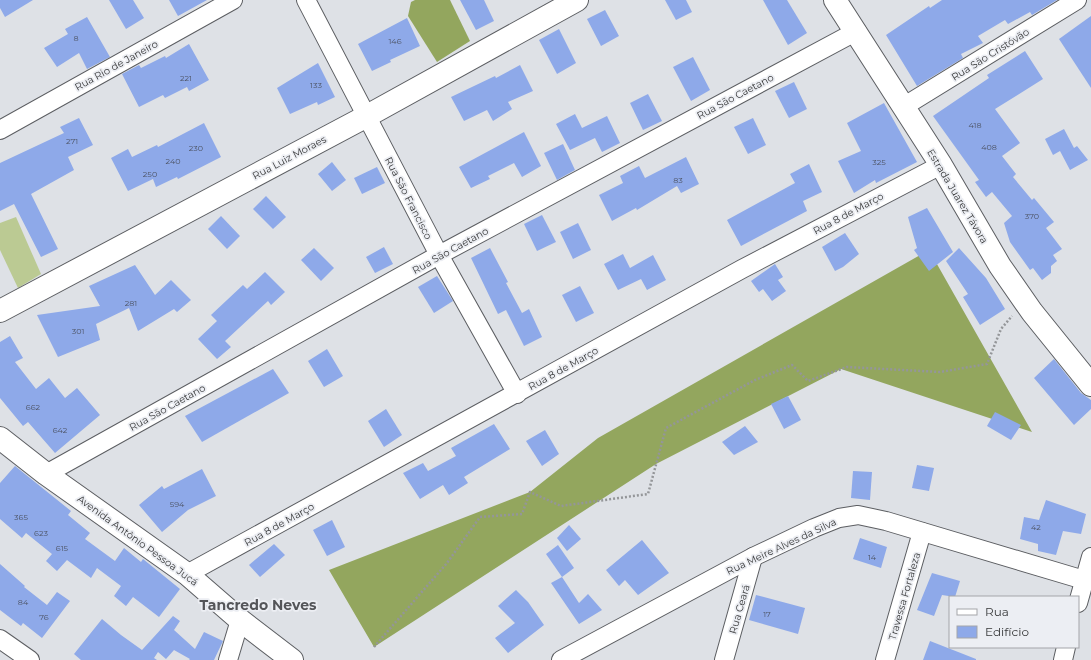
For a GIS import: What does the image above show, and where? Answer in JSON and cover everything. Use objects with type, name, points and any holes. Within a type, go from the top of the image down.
[{"type":"street","name":"Rua Rio de Janeiro","points":[[0,130],[233,0]]},
{"type":"street","name":"Rua São Francisco","points":[[306,0],[439,255],[517,394]]},
{"type":"street","name":"Rua Luiz Moraes","points":[[0,311],[367,116],[577,0]]},
{"type":"street","name":"Estrada Juarez Távora","points":[[835,0],[857,31],[903,107],[941,165],[1000,266],[1025,302],[1091,385]]},
{"type":"street","name":"Rua São Cristóvão","points":[[903,107],[1076,0]]},
{"type":"street","name":"Rua São Caetano","points":[[46,474],[439,255],[857,31]]},
{"type":"street","name":"Rua 8 de Março","points":[[187,574],[742,269],[941,165]]},
{"type":"street","name":"Avenida Antônio Pessoa Jucá","points":[[0,438],[46,474],[187,574],[240,620],[292,660]]},
{"type":"street","name":"Rua Meire Alves da Silva","points":[[561,660],[753,557],[839,518],[858,515],[886,521],[1084,580]]},
{"type":"street","name":"Travessa Fortaleza","points":[[885,660],[922,532]]},
{"type":"street","name":"Rua Ceará","points":[[724,660],[753,557]]},
{"type":"street","points":[[1079,599],[1091,557]]},
{"type":"street","points":[[228,660],[240,620]]},
{"type":"street","points":[[0,638],[30,660]]},
{"type":"street","points":[[1063,660],[1066,648]]},
{"type":"path","points":[[374,647],[448,563],[480,517],[522,514],[530,492],[561,506],[648,494],[666,428],[754,380],[792,365],[808,381],[847,367],[940,372],[987,364],[1001,329],[1025,302]]},
{"type":"green space","points":[[415,0],[450,0],[470,41],[437,62],[408,16],[411,2]]},
{"type":"green space","points":[[16,217],[41,274],[18,288],[0,250],[0,223]]},
{"type":"green space","points":[[929,250],[1032,432],[841,369],[656,464],[374,647],[329,570],[530,492],[598,438]]},
{"type":"building","points":[[0,0],[33,0],[5,17],[0,8]]},
{"type":"building","points":[[109,0],[133,0],[144,18],[126,29]]},
{"type":"building","points":[[169,0],[207,0],[178,16]]},
{"type":"building","points":[[460,0],[484,0],[494,21],[476,30]]},
{"type":"building","points":[[665,0],[686,0],[692,12],[676,20]]},
{"type":"building","points":[[763,0],[787,0],[807,33],[788,45]]},
{"type":"building","points":[[942,0],[1057,0],[1032,15],[1030,12],[1008,24],[1005,20],[978,36],[983,43],[961,54],[963,58],[917,86],[886,35],[929,6],[930,8]]},
{"type":"building","points":[[605,10],[619,36],[601,46],[587,19]]},
{"type":"building","points":[[1091,16],[1091,88],[1059,39]]},
{"type":"building","points":[[87,17],[110,57],[87,69],[79,53],[57,67],[44,48],[68,34],[65,29]]},
{"type":"building","points":[[407,18],[420,46],[390,60],[391,62],[372,71],[358,44]]},
{"type":"building","points":[[559,29],[576,63],[557,74],[539,40]]},
{"type":"building","points":[[189,44],[209,80],[189,91],[187,87],[165,98],[163,95],[139,107],[122,74],[139,65],[141,68],[165,56],[166,58]]},
{"type":"building","points":[[1025,51],[1043,79],[995,109],[1020,143],[1002,156],[1016,174],[1013,177],[1032,200],[1034,198],[1054,222],[1046,228],[1062,249],[1053,255],[1057,261],[1051,266],[1051,273],[1042,280],[1033,268],[1030,270],[1010,242],[1004,223],[1012,216],[992,192],[986,197],[975,182],[979,180],[933,116],[989,78],[987,75]]},
{"type":"building","points":[[693,57],[710,90],[691,101],[673,67]]},
{"type":"building","points":[[318,63],[335,97],[318,105],[317,102],[290,114],[277,88]]},
{"type":"building","points":[[520,65],[533,91],[508,102],[512,109],[493,121],[487,110],[464,121],[451,97],[495,76],[496,78]]},
{"type":"building","points":[[794,82],[807,109],[789,118],[775,91]]},
{"type":"building","points":[[648,94],[662,121],[643,130],[630,103]]},
{"type":"building","points":[[884,103],[917,162],[876,183],[875,180],[854,193],[838,161],[861,151],[847,123]]},
{"type":"building","points":[[575,114],[582,128],[607,116],[620,143],[602,152],[595,138],[570,150],[556,124]]},
{"type":"building","points":[[79,118],[93,145],[68,157],[74,170],[31,194],[58,249],[41,257],[14,204],[0,211],[0,163],[64,133],[60,127]]},
{"type":"building","points":[[753,118],[766,145],[748,154],[734,127]]},
{"type":"building","points":[[204,123],[221,157],[178,179],[177,177],[156,187],[153,179],[128,191],[111,158],[128,149],[132,157],[157,145],[158,147]]},
{"type":"building","points":[[1064,129],[1074,148],[1077,146],[1088,160],[1070,170],[1060,151],[1053,155],[1045,139]]},
{"type":"building","points":[[524,132],[541,166],[522,177],[514,163],[488,176],[490,179],[471,188],[459,167]]},
{"type":"building","points":[[563,144],[575,170],[557,180],[544,153]]},
{"type":"building","points":[[686,157],[699,184],[681,193],[677,186],[637,210],[636,208],[612,221],[599,195],[623,183],[620,176],[639,166],[645,178]]},
{"type":"building","points":[[332,162],[346,180],[332,191],[318,174]]},
{"type":"building","points":[[809,164],[822,192],[803,201],[807,211],[741,246],[727,220],[795,183],[790,174]]},
{"type":"building","points":[[377,167],[385,183],[362,194],[354,178]]},
{"type":"building","points":[[266,196],[286,217],[273,229],[253,209]]},
{"type":"building","points":[[927,208],[953,252],[929,271],[914,250],[917,248],[908,217]]},
{"type":"building","points":[[542,215],[556,242],[537,251],[524,224]]},
{"type":"building","points":[[221,216],[240,236],[227,249],[208,229]]},
{"type":"building","points":[[578,223],[591,250],[573,259],[560,232]]},
{"type":"building","points":[[845,233],[859,254],[843,267],[835,271],[822,247]]},
{"type":"building","points":[[384,247],[393,264],[375,273],[366,257]]},
{"type":"building","points":[[314,248],[334,268],[321,281],[301,260]]},
{"type":"building","points":[[490,248],[522,313],[529,309],[542,337],[524,346],[506,310],[498,314],[471,258]]},
{"type":"building","points":[[959,248],[986,278],[1005,309],[980,325],[963,297],[968,294],[946,261]]},
{"type":"building","points":[[623,254],[630,268],[653,255],[666,280],[647,290],[641,279],[618,290],[604,264]]},
{"type":"building","points":[[775,264],[783,277],[778,280],[786,291],[772,301],[763,289],[759,292],[751,281]]},
{"type":"building","points":[[135,265],[155,295],[171,280],[191,300],[177,312],[174,309],[138,331],[129,308],[96,324],[100,340],[58,357],[37,315],[100,306],[89,286]]},
{"type":"building","points":[[265,272],[285,292],[271,305],[268,301],[225,341],[231,347],[217,359],[198,339],[217,321],[211,315],[243,285],[247,289]]},
{"type":"building","points":[[437,276],[453,301],[434,313],[418,287]]},
{"type":"building","points":[[580,286],[594,313],[576,322],[562,295]]},
{"type":"building","points":[[10,336],[23,358],[15,362],[36,389],[49,378],[65,398],[77,388],[100,415],[55,453],[28,422],[23,426],[0,398],[0,342]]},
{"type":"building","points":[[327,349],[343,376],[324,387],[308,361]]},
{"type":"building","points":[[1054,359],[1081,393],[1091,400],[1091,409],[1074,425],[1034,378]]},
{"type":"building","points":[[273,369],[289,393],[202,442],[185,416]]},
{"type":"building","points":[[788,396],[801,420],[784,429],[771,404]]},
{"type":"building","points":[[386,409],[402,435],[384,447],[368,421]]},
{"type":"building","points":[[995,412],[1021,425],[1011,440],[987,426]]},
{"type":"building","points":[[494,424],[510,449],[464,477],[468,483],[449,495],[443,485],[420,499],[403,473],[423,463],[428,471],[456,456],[451,448]]},
{"type":"building","points":[[745,426],[758,442],[734,455],[722,442]]},
{"type":"building","points":[[545,430],[559,454],[542,466],[526,441]]},
{"type":"building","points":[[917,465],[934,468],[929,491],[912,488]]},
{"type":"building","points":[[15,466],[71,511],[68,515],[90,533],[85,539],[115,561],[124,548],[141,562],[143,559],[180,589],[159,617],[133,597],[126,606],[114,596],[121,586],[97,568],[91,578],[67,560],[57,571],[46,561],[52,554],[26,533],[22,538],[0,519],[0,483]]},
{"type":"building","points":[[202,469],[216,496],[188,510],[162,532],[139,505],[162,486],[164,489]]},
{"type":"building","points":[[853,471],[872,472],[870,500],[851,498]]},
{"type":"building","points":[[1046,500],[1086,514],[1081,534],[1063,531],[1056,555],[1038,551],[1038,544],[1020,539],[1024,517],[1039,520]]},
{"type":"building","points":[[332,520],[345,547],[327,556],[313,530]]},
{"type":"building","points":[[569,525],[581,539],[567,551],[557,538]]},
{"type":"building","points":[[860,538],[887,547],[881,568],[853,559]]},
{"type":"building","points":[[642,540],[669,573],[638,595],[625,580],[619,586],[606,570]]},
{"type":"building","points":[[274,544],[285,555],[260,577],[249,565]]},
{"type":"building","points":[[558,545],[574,568],[562,577],[546,554]]},
{"type":"building","points":[[0,564],[25,586],[24,587],[47,605],[57,592],[70,601],[42,638],[23,623],[21,626],[0,610]]},
{"type":"building","points":[[932,573],[960,581],[955,596],[942,595],[934,616],[917,610]]},
{"type":"building","points":[[562,577],[579,603],[588,594],[602,610],[579,624],[551,583]]},
{"type":"building","points":[[516,590],[528,602],[544,625],[508,653],[495,638],[515,623],[498,606]]},
{"type":"building","points":[[756,595],[805,608],[798,634],[749,620]]},
{"type":"building","points":[[173,616],[180,621],[174,630],[195,649],[204,632],[223,641],[214,660],[189,660],[190,659],[174,650],[166,659],[158,652],[154,658],[157,660],[81,660],[74,654],[102,619],[142,650]]},
{"type":"building","points":[[930,641],[976,659],[976,660],[923,660]]},
{"type":"district","name":"Tancredo Neves","points":[[258,605]]}]
